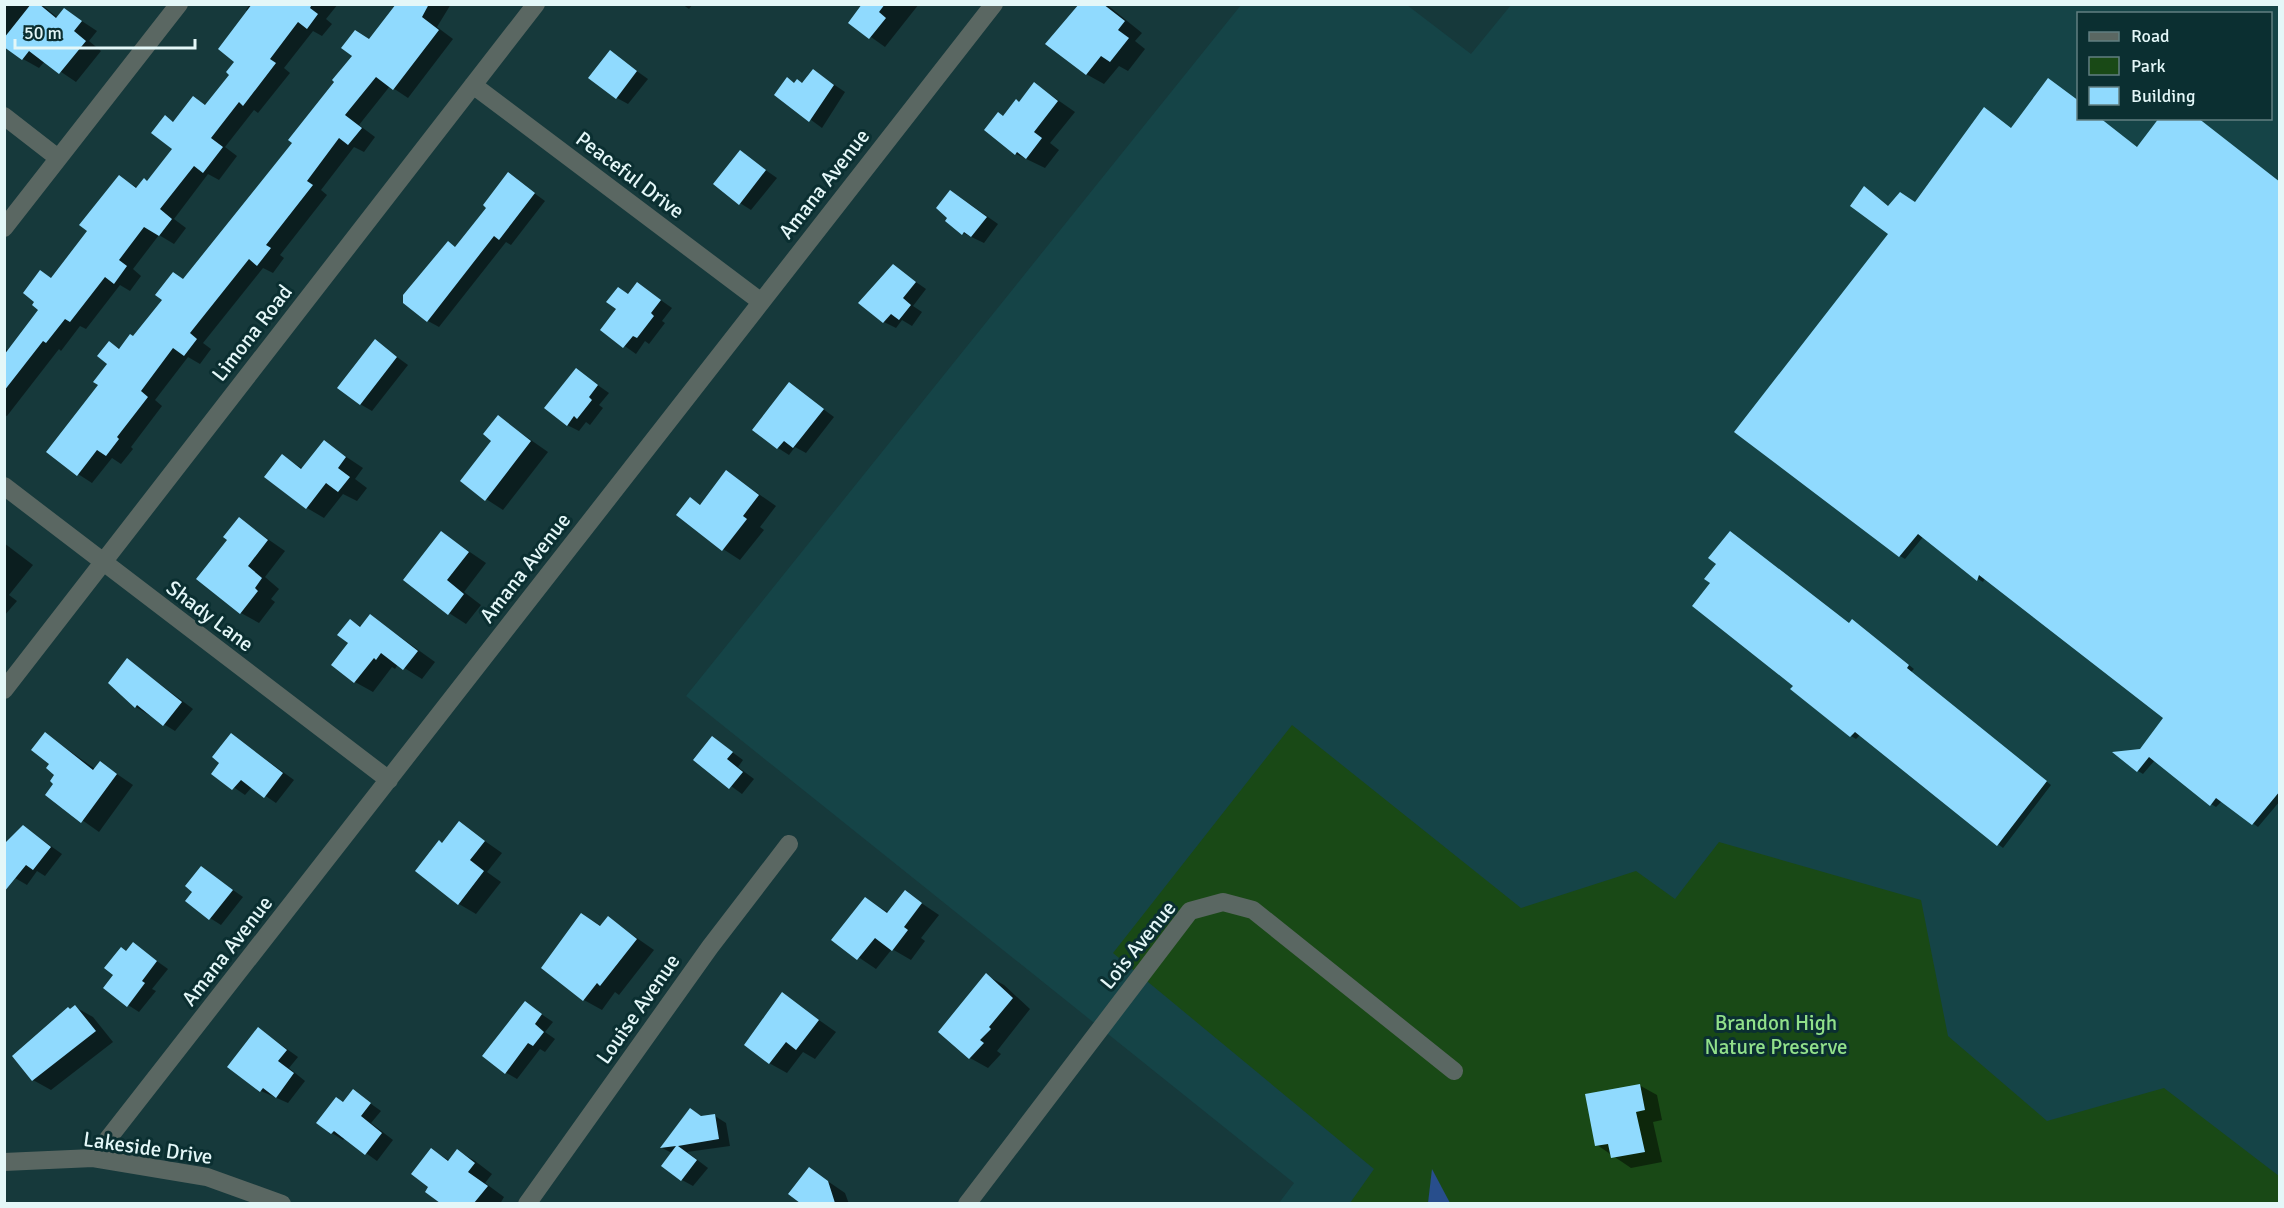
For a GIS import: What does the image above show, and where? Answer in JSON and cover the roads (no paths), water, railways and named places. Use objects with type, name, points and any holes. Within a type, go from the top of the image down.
[{"type":"street","points":[[4,228],[179,4]]},
{"type":"street","name":"Limona Road","points":[[4,690],[536,4]]},
{"type":"street","name":"Amana Avenue","points":[[93,1158],[994,4]]},
{"type":"street","name":"Peaceful Drive","points":[[473,85],[760,301]]},
{"type":"street","points":[[4,116],[58,158]]},
{"type":"street","name":"Shady Lane","points":[[4,486],[389,780]]},
{"type":"street","name":"Louise Avenue","points":[[527,1203],[710,947],[789,844]]},
{"type":"street","name":"Lois Avenue","points":[[967,1203],[1190,911],[1223,902],[1252,910],[1454,1071]]},
{"type":"street","name":"Lakeside Drive","points":[[4,1162],[93,1158],[207,1177],[282,1203]]},
{"type":"water","points":[[1432,1169],[1450,1203],[1428,1203]]},
{"type":"park label","name":"Brandon High Nature Preserve","points":[[1776,1035]]}]
